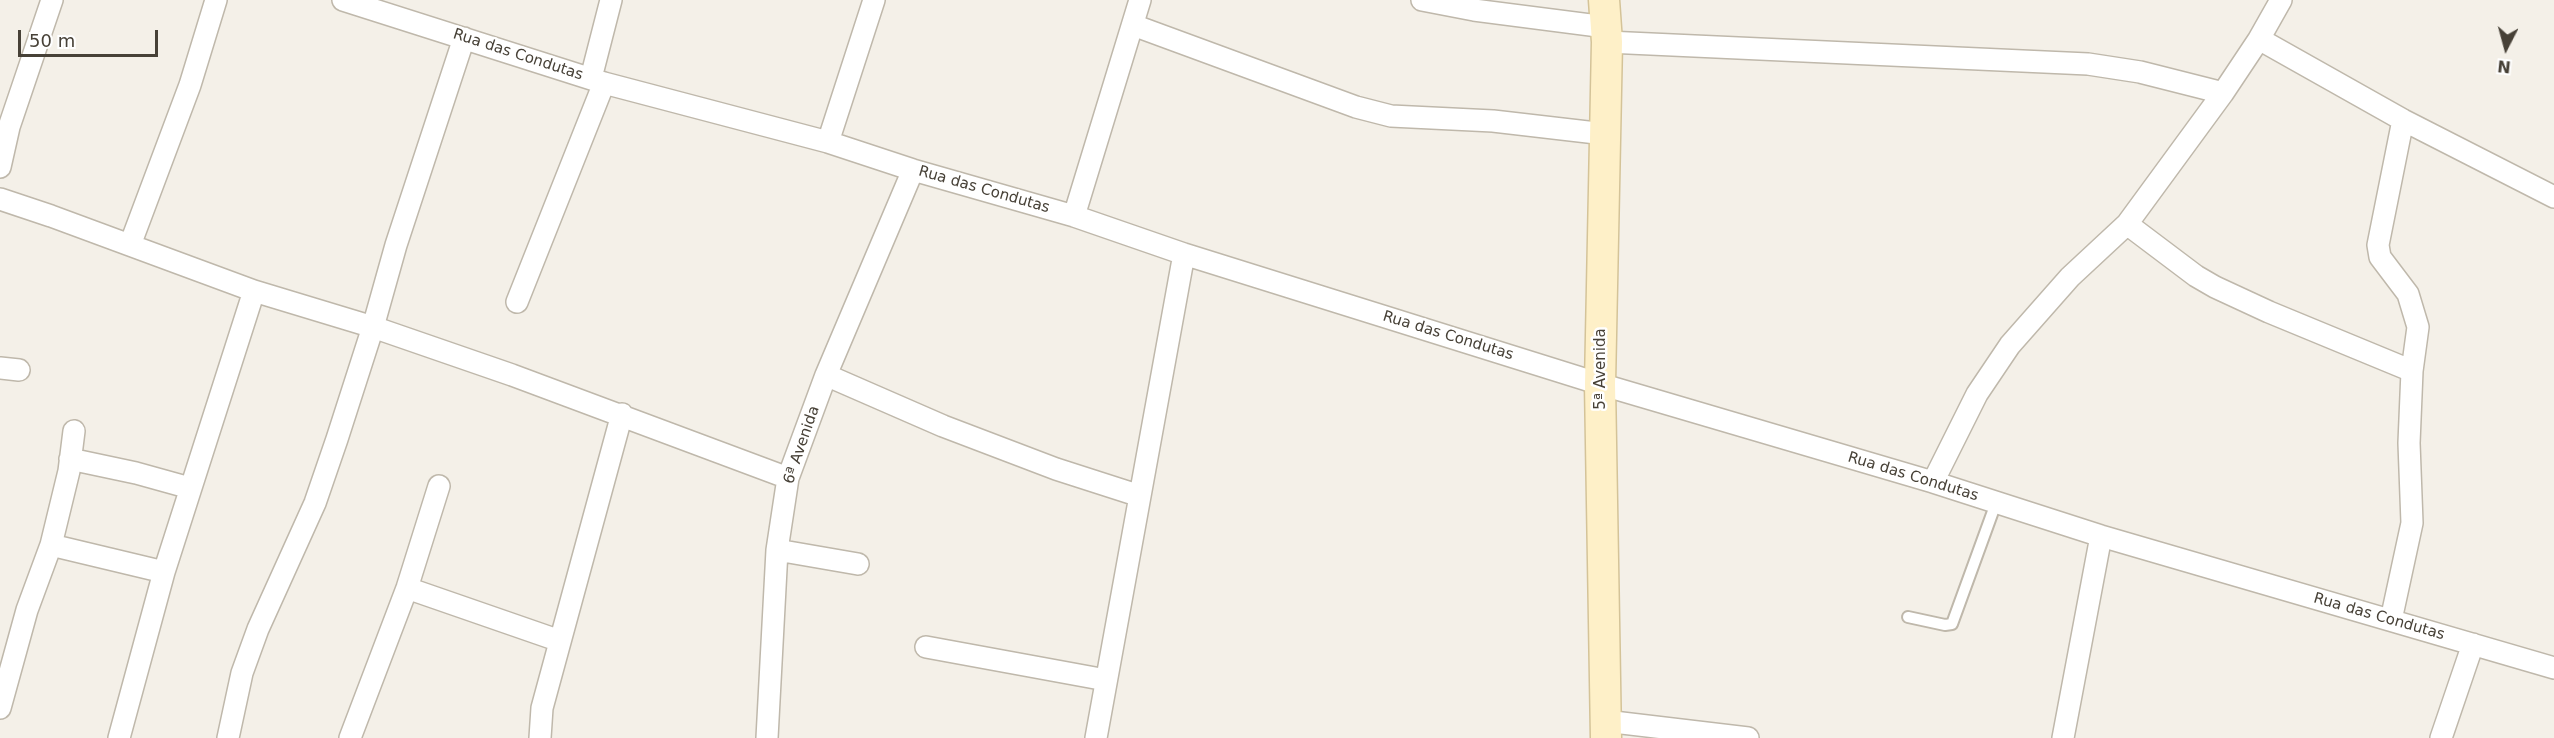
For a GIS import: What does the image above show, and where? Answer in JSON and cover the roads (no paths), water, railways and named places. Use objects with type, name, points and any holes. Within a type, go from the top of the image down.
[{"type":"street","points":[[0,167],[9,127],[52,0]]},
{"type":"street","points":[[130,245],[190,85],[216,0]]},
{"type":"street","name":"Rua das Condutas","points":[[343,0],[373,4],[464,38],[598,81],[828,142],[913,170],[1074,216],[1184,254],[1600,384],[1932,482],[2101,536],[2554,668]]},
{"type":"street","points":[[517,302],[598,81],[611,0]]},
{"type":"street","points":[[828,142],[874,0]]},
{"type":"street","points":[[1074,216],[1140,0]]},
{"type":"street","points":[[1422,0],[1474,10],[1606,23],[2088,64],[2140,72],[2223,93]]},
{"type":"street","points":[[1932,482],[1977,394],[2010,345],[2070,277],[2127,224],[2223,93],[2259,39],[2281,0]]},
{"type":"street","name":"5ª Avenida","points":[[1605,730],[1600,384],[1606,23]]},
{"type":"street","points":[[1133,25],[1356,107],[1391,116],[1493,121],[1605,134]]},
{"type":"street","points":[[228,738],[242,673],[258,629],[315,503],[464,38]]},
{"type":"street","points":[[2259,39],[2403,120],[2554,197]]},
{"type":"street","points":[[2391,620],[2412,523],[2409,443],[2412,371],[2418,327],[2408,294],[2380,257],[2378,245],[2403,120]]},
{"type":"street","name":"6ª Avenida","points":[[767,738],[777,550],[788,478],[826,375],[913,170]]},
{"type":"street","points":[[0,199],[254,291],[373,327],[622,414],[788,478]]},
{"type":"street","points":[[2127,224],[2196,276],[2215,286],[2269,312],[2412,371]]},
{"type":"street","points":[[1096,738],[1184,254]]},
{"type":"street","points":[[119,738],[164,572],[254,291]]},
{"type":"street","points":[[826,375],[943,426],[1056,469],[1140,496]]},
{"type":"street","points":[[540,738],[542,708],[622,414]]},
{"type":"street","points":[[0,708],[27,610],[51,545],[74,431]]},
{"type":"street","points":[[70,459],[136,473],[190,488]]},
{"type":"street","points":[[350,738],[407,588],[439,486]]},
{"type":"street","points":[[2063,738],[2101,536]]},
{"type":"street","points":[[51,545],[164,572]]},
{"type":"street","points":[[777,550],[858,564]]},
{"type":"street","points":[[407,588],[560,641]]},
{"type":"street","points":[[2441,738],[2473,644]]},
{"type":"street","points":[[926,647],[1106,680]]},
{"type":"street","points":[[1605,730],[1748,738]]},
{"type":"lane","points":[[1908,617],[1946,625],[1952,624],[1996,503]]}]
